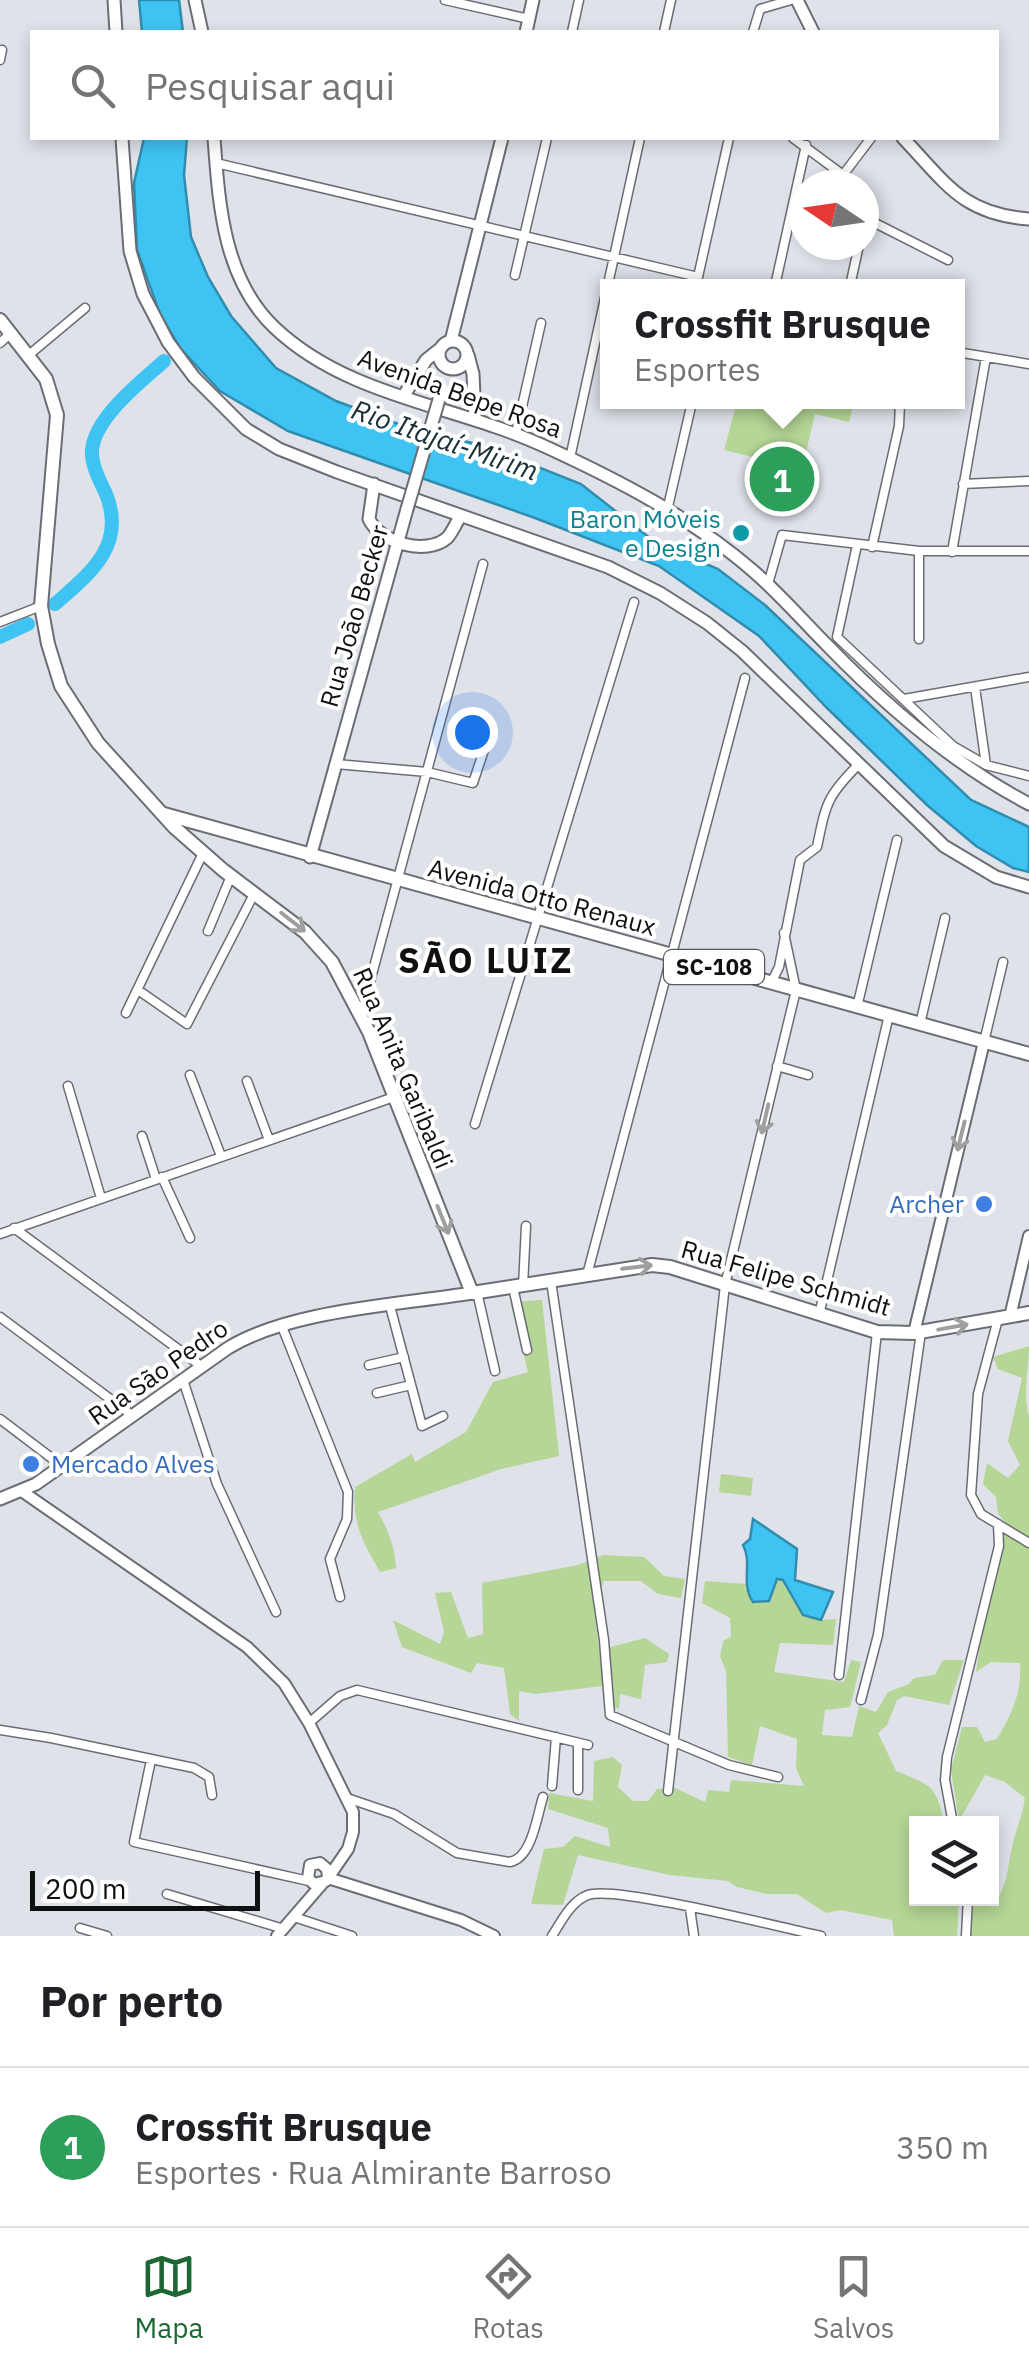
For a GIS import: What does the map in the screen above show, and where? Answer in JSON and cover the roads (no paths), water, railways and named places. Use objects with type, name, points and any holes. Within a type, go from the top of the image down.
[{"type":"main road","points":[[114,0],[116,30]]},
{"type":"main road","points":[[195,0],[202,30]]},
{"type":"main road","points":[[528,26],[533,0]]},
{"type":"main road","points":[[794,0],[813,30]]},
{"type":"main road","points":[[122,140],[130,251],[143,294],[168,342],[194,378],[246,429],[280,449],[460,517],[608,567],[660,593],[707,623],[742,652],[944,846],[996,877],[1029,887]]},
{"type":"main road","name":"Avenida Bepe Rosa","points":[[214,140],[221,215],[231,256],[248,295],[292,342],[334,369],[403,397],[516,433],[667,511],[735,556],[768,584],[829,648],[926,736],[964,766],[1029,804]]},
{"type":"main road","points":[[476,418],[473,374],[456,347],[460,311],[502,140]]},
{"type":"main road","points":[[905,140],[975,208],[1029,220]]},
{"type":"main road","name":"Rua Anita Garibaldi","points":[[0,320],[30,354],[50,389],[58,430],[40,606],[54,667],[72,706],[160,813],[324,951],[361,1016],[475,1293]]},
{"type":"main road","points":[[403,397],[426,360],[456,347]]},
{"type":"main road","name":"Rua João Becker","points":[[310,856],[442,388],[443,365],[439,357],[456,347],[458,369],[442,388]]},
{"type":"main road","points":[[443,365],[458,369]]},
{"type":"main road","points":[[374,484],[369,508],[372,526],[379,534],[398,542],[431,546],[446,538],[460,517]]},
{"type":"main road","name":"Avenida Otto Renaux","points":[[160,813],[1029,1054]]},
{"type":"main road","points":[[189,841],[187,830],[194,823]]},
{"type":"main road","name":"Rua Felipe Schmidt","points":[[475,1293],[652,1264],[877,1332],[918,1332],[1029,1313]]},
{"type":"main road","name":"Rua São Pedro","points":[[0,1499],[23,1492],[242,1339],[281,1324],[475,1293]]},
{"type":"street","points":[[445,0],[528,26]]},
{"type":"street","points":[[572,30],[579,0]]},
{"type":"street","points":[[664,30],[671,0]]},
{"type":"street","points":[[753,30],[760,9],[794,0]]},
{"type":"street","points":[[516,275],[547,140]]},
{"type":"street","points":[[607,279],[640,140]]},
{"type":"street","points":[[216,163],[698,277],[729,140]]},
{"type":"street","points":[[797,140],[837,170]]},
{"type":"street","points":[[847,170],[869,140]]},
{"type":"street","points":[[777,279],[806,145]]},
{"type":"street","points":[[879,226],[948,260]]},
{"type":"street","points":[[30,354],[85,308]]},
{"type":"street","points":[[570,458],[600,314]]},
{"type":"street","points":[[516,433],[540,324]]},
{"type":"street","points":[[0,343],[11,333]]},
{"type":"street","points":[[965,353],[1029,364]]},
{"type":"street","points":[[952,552],[986,356]]},
{"type":"street","points":[[667,511],[690,409]]},
{"type":"street","points":[[872,547],[900,409]]},
{"type":"street","points":[[964,484],[1029,481]]},
{"type":"street","points":[[768,584],[782,535],[919,551],[1029,550]]},
{"type":"street","points":[[857,545],[837,637],[953,746],[986,765],[1029,776]]},
{"type":"street","points":[[919,551],[919,639]]},
{"type":"street","points":[[361,1016],[483,564]]},
{"type":"street","points":[[475,1124],[634,602]]},
{"type":"street","points":[[0,622],[40,606]]},
{"type":"street","points":[[588,1275],[745,678]]},
{"type":"street","points":[[904,698],[1029,678]]},
{"type":"street","points":[[975,686],[986,765]]},
{"type":"street","points":[[336,764],[427,772],[473,783],[488,738]]},
{"type":"street","points":[[770,983],[779,967],[800,860],[817,847],[826,801],[859,763]]},
{"type":"street","points":[[857,1007],[898,840]]},
{"type":"street","points":[[126,1013],[203,853]]},
{"type":"street","points":[[208,931],[232,876]]},
{"type":"street","points":[[138,990],[187,1024],[254,893]]},
{"type":"street","points":[[920,1024],[945,918]]},
{"type":"street","points":[[668,1791],[725,1285],[796,990],[784,933]]},
{"type":"street","points":[[861,1700],[878,1634],[918,1332],[1004,962]]},
{"type":"street","points":[[819,1315],[889,1016]]},
{"type":"street","points":[[777,1066],[808,1075]]},
{"type":"street","points":[[190,1075],[222,1156]]},
{"type":"street","points":[[247,1081],[269,1140]]},
{"type":"street","points":[[68,1086],[101,1198]]},
{"type":"street","points":[[0,1234],[394,1097]]},
{"type":"street","points":[[142,1136],[190,1238]]},
{"type":"street","points":[[526,1226],[518,1286],[526,1350]]},
{"type":"street","points":[[14,1228],[201,1366]]},
{"type":"street","points":[[1029,1236],[978,1394],[971,1495],[980,1514],[1029,1544]]},
{"type":"street","points":[[551,1281],[604,1640],[610,1715],[742,1769],[778,1777]]},
{"type":"street","points":[[475,1293],[494,1371]]},
{"type":"street","points":[[390,1306],[422,1426],[443,1416]]},
{"type":"street","points":[[0,1317],[132,1416]]},
{"type":"street","points":[[281,1324],[348,1492],[347,1518],[330,1559],[340,1596]]},
{"type":"street","points":[[839,1675],[877,1332]]},
{"type":"street","points":[[369,1365],[404,1357]]},
{"type":"street","points":[[183,1380],[217,1484],[276,1612]]},
{"type":"street","points":[[377,1393],[412,1385]]},
{"type":"street","points":[[0,1419],[62,1466]]},
{"type":"street","points":[[23,1492],[247,1646],[284,1683],[310,1723],[347,1798],[354,1821],[344,1856],[318,1881],[298,1913],[280,1932],[168,1894]]},
{"type":"street","points":[[952,1816],[945,1780],[947,1757],[999,1546],[998,1524]]},
{"type":"street","points":[[310,1723],[345,1693],[358,1690],[556,1737],[583,1744],[578,1790]]},
{"type":"street","points":[[0,1730],[205,1773],[212,1783],[212,1795]]},
{"type":"street","points":[[552,1786],[556,1737]]},
{"type":"street","points":[[152,1760],[134,1842],[318,1881],[461,1920],[494,1936]]},
{"type":"street","points":[[347,1798],[394,1814],[456,1854],[516,1862],[524,1855],[543,1797]]},
{"type":"street","points":[[318,1881],[307,1875],[310,1866],[344,1856]]},
{"type":"street","points":[[318,1881],[323,1864]]},
{"type":"street","points":[[552,1936],[572,1908],[588,1895],[613,1895],[690,1908],[820,1936]]},
{"type":"street","points":[[966,1936],[968,1906]]},
{"type":"street","points":[[690,1908],[694,1936]]},
{"type":"street","points":[[298,1913],[352,1936]]},
{"type":"street","points":[[80,1928],[107,1936]]},
{"type":"water","points":[[139,0],[179,0],[183,30],[142,30]]},
{"type":"water","name":"Rio Itajaí-Mirim","points":[[144,140],[187,140],[184,175],[191,237],[231,316],[276,368],[336,401],[412,429],[485,446],[581,484],[655,542],[718,569],[765,605],[971,800],[1029,827],[1029,872],[1013,868],[976,846],[927,805],[759,636],[659,566],[288,431],[220,391],[180,348],[160,314],[137,250],[134,183]]},
{"type":"water","points":[[753,1519],[797,1549],[795,1580],[833,1592],[821,1620],[803,1615],[783,1580],[777,1579],[769,1601],[753,1602],[747,1588],[743,1545],[750,1539]]},
{"type":"waterway","points":[[55,604],[92,570],[112,529],[106,494],[93,461],[95,438],[120,401],[164,361]]},
{"type":"waterway","points":[[0,637],[28,624]]},
{"type":"place","name":"Crossfit Brusque","points":[[782,479]]},
{"type":"place","name":"Baron Móveis e Design","points":[[741,533]]},
{"type":"place","name":"Archer","points":[[984,1204]]},
{"type":"place","name":"Mercado Alves","points":[[31,1464]]},
{"type":"district","name":"SÃO LUIZ","points":[[486,961]]}]
